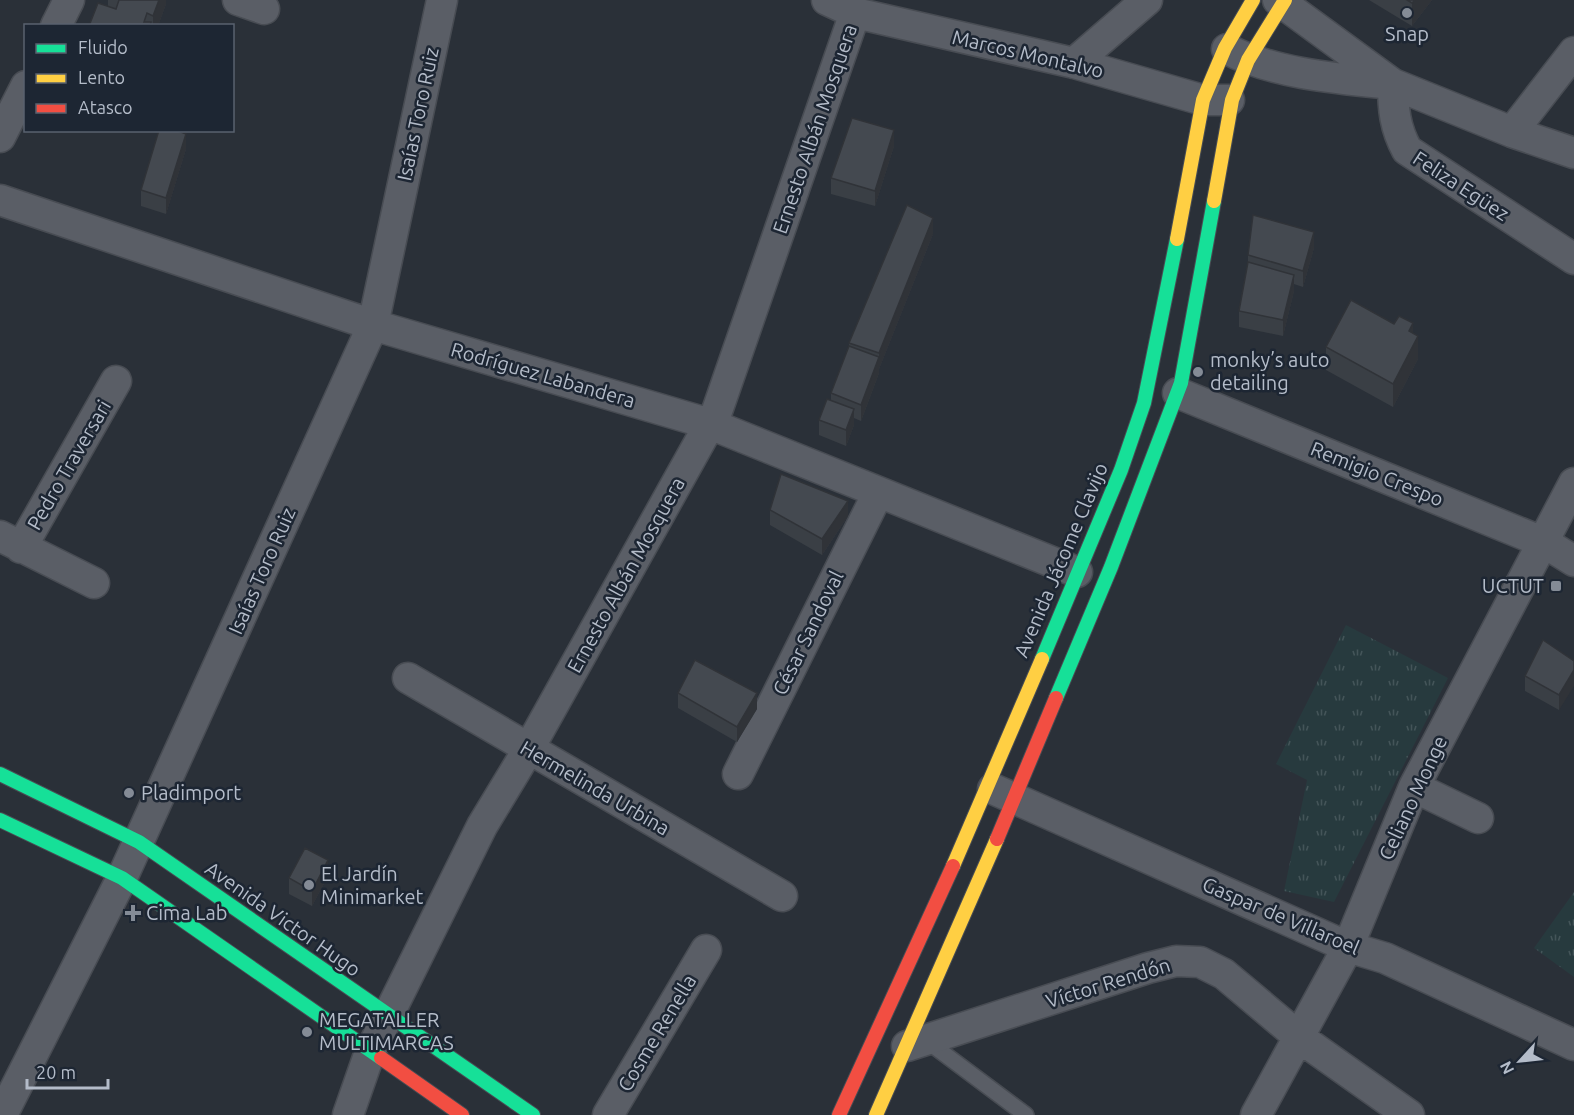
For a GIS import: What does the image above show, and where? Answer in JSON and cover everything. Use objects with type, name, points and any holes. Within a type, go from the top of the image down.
[{"type":"street","points":[[57,24],[69,0]]},
{"type":"street","name":"Isaías Toro Ruiz","points":[[2,1115],[139,842],[373,325],[442,0]]},
{"type":"street","name":"Marcos Montalvo","points":[[827,0],[855,14],[1074,63],[1217,100]]},
{"type":"street","points":[[1074,63],[1147,0]]},
{"type":"street","points":[[1274,1],[1393,84],[1512,132],[1574,153]]},
{"type":"street","name":"Avenida Jácome Clavijo","points":[[839,1115],[988,786],[1121,470],[1144,404],[1217,100],[1237,54],[1274,1]]},
{"type":"street","name":"Avenida Jácome Clavijo","points":[[876,1115],[917,1044],[1014,800],[1111,567],[1178,393],[1217,100],[1237,54],[1274,1]]},
{"type":"street","name":"Ernesto Albán Mosquera","points":[[348,1115],[370,1052],[483,825],[528,750],[717,411],[855,14]]},
{"type":"street","points":[[1512,132],[1574,52]]},
{"type":"street","points":[[1237,54],[1348,80],[1393,84]]},
{"type":"street","name":"Feliza Egüez","points":[[1393,84],[1397,131],[1407,150],[1574,259]]},
{"type":"street","points":[[0,137],[24,91]]},
{"type":"street","name":"Rodríguez Labandera","points":[[0,200],[373,325],[710,424],[1077,572]]},
{"type":"street","name":"Pedro Traversari","points":[[11,542],[116,381]]},
{"type":"street","name":"Remigio Crespo","points":[[1178,393],[1545,543],[1574,561]]},
{"type":"street","name":"Celiano Monge","points":[[1256,1115],[1348,947],[1414,787],[1545,543],[1574,483]]},
{"type":"street","name":"César Sandoval","points":[[738,774],[878,493]]},
{"type":"street","points":[[11,542],[94,583]]},
{"type":"street","name":"Hermelinda Urbina","points":[[408,678],[782,896]]},
{"type":"street","name":"Avenida Victor Hugo","points":[[0,774],[139,842],[387,1017],[533,1115]]},
{"type":"street","name":"Gaspar de Villaroel","points":[[988,786],[1014,800],[1348,947],[1385,958],[1574,1046]]},
{"type":"street","points":[[1414,787],[1478,818]]},
{"type":"street","points":[[0,820],[122,878],[462,1115]]},
{"type":"street","name":"Cosme Renella","points":[[608,1115],[706,950]]},
{"type":"street","name":"Víctor Rendón","points":[[917,1044],[1176,961],[1200,962],[1224,974],[1300,1038],[1409,1115]]},
{"type":"lane","points":[[917,1044],[1026,1115]]},
{"type":"green space","points":[[1346,625],[1448,678],[1334,902],[1284,891],[1307,780],[1276,764]]},
{"type":"green space","points":[[1574,892],[1574,977],[1534,948]]},
{"type":"building","points":[[119,0],[159,0],[153,16],[147,13],[144,22],[151,22],[150,24],[90,24],[98,3],[116,9]]},
{"type":"building","points":[[852,118],[894,130],[875,191],[831,178]]},
{"type":"building","points":[[158,132],[186,134],[166,198],[141,190]]},
{"type":"building","points":[[907,205],[933,218],[879,353],[849,343]]},
{"type":"building","points":[[1253,215],[1314,232],[1303,271],[1248,255]]},
{"type":"building","points":[[1248,262],[1294,275],[1283,320],[1239,311]]},
{"type":"building","points":[[1351,300],[1394,324],[1399,316],[1413,323],[1409,331],[1418,336],[1393,384],[1326,347]]},
{"type":"building","points":[[849,346],[879,357],[861,405],[831,393]]},
{"type":"building","points":[[827,399],[854,409],[846,430],[819,420]]},
{"type":"building","points":[[781,474],[848,501],[822,539],[770,510]]},
{"type":"building","points":[[1543,640],[1574,661],[1574,670],[1559,695],[1525,676]]},
{"type":"building","points":[[695,660],[757,693],[737,727],[678,693]]},
{"type":"building","points":[[305,848],[328,860],[312,891],[289,878]]},
{"type":"traffic: fast","points":[[1056,698],[1111,567],[1181,383],[1214,201]]},
{"type":"traffic: fast","points":[[1042,659],[1121,470],[1144,403],[1177,239]]},
{"type":"traffic: fast","points":[[0,774],[139,842],[533,1115]]},
{"type":"traffic: fast","points":[[0,820],[122,878],[381,1058]]},
{"type":"traffic: slow","points":[[1177,239],[1203,100],[1225,48],[1253,0]]},
{"type":"traffic: slow","points":[[1214,201],[1232,100],[1248,60],[1285,0]]},
{"type":"traffic: slow","points":[[953,866],[1042,659]]},
{"type":"traffic: slow","points":[[876,1115],[997,839]]},
{"type":"traffic: jam","points":[[997,839],[1056,698]]},
{"type":"traffic: jam","points":[[839,1115],[953,866]]},
{"type":"traffic: jam","points":[[381,1058],[462,1115]]},
{"type":"place","name":"Snap","points":[[1407,13]]},
{"type":"place","name":"monky’s auto detailing","points":[[1198,372]]},
{"type":"place","name":"UCTUT","points":[[1556,586]]},
{"type":"place","name":"Pladimport","points":[[129,793]]},
{"type":"place","name":"El Jardín Minimarket","points":[[309,885]]},
{"type":"place","name":"Cima Lab","points":[[133,913]]},
{"type":"place","name":"MEGATALLER MULTIMARCAS","points":[[307,1032]]}]
